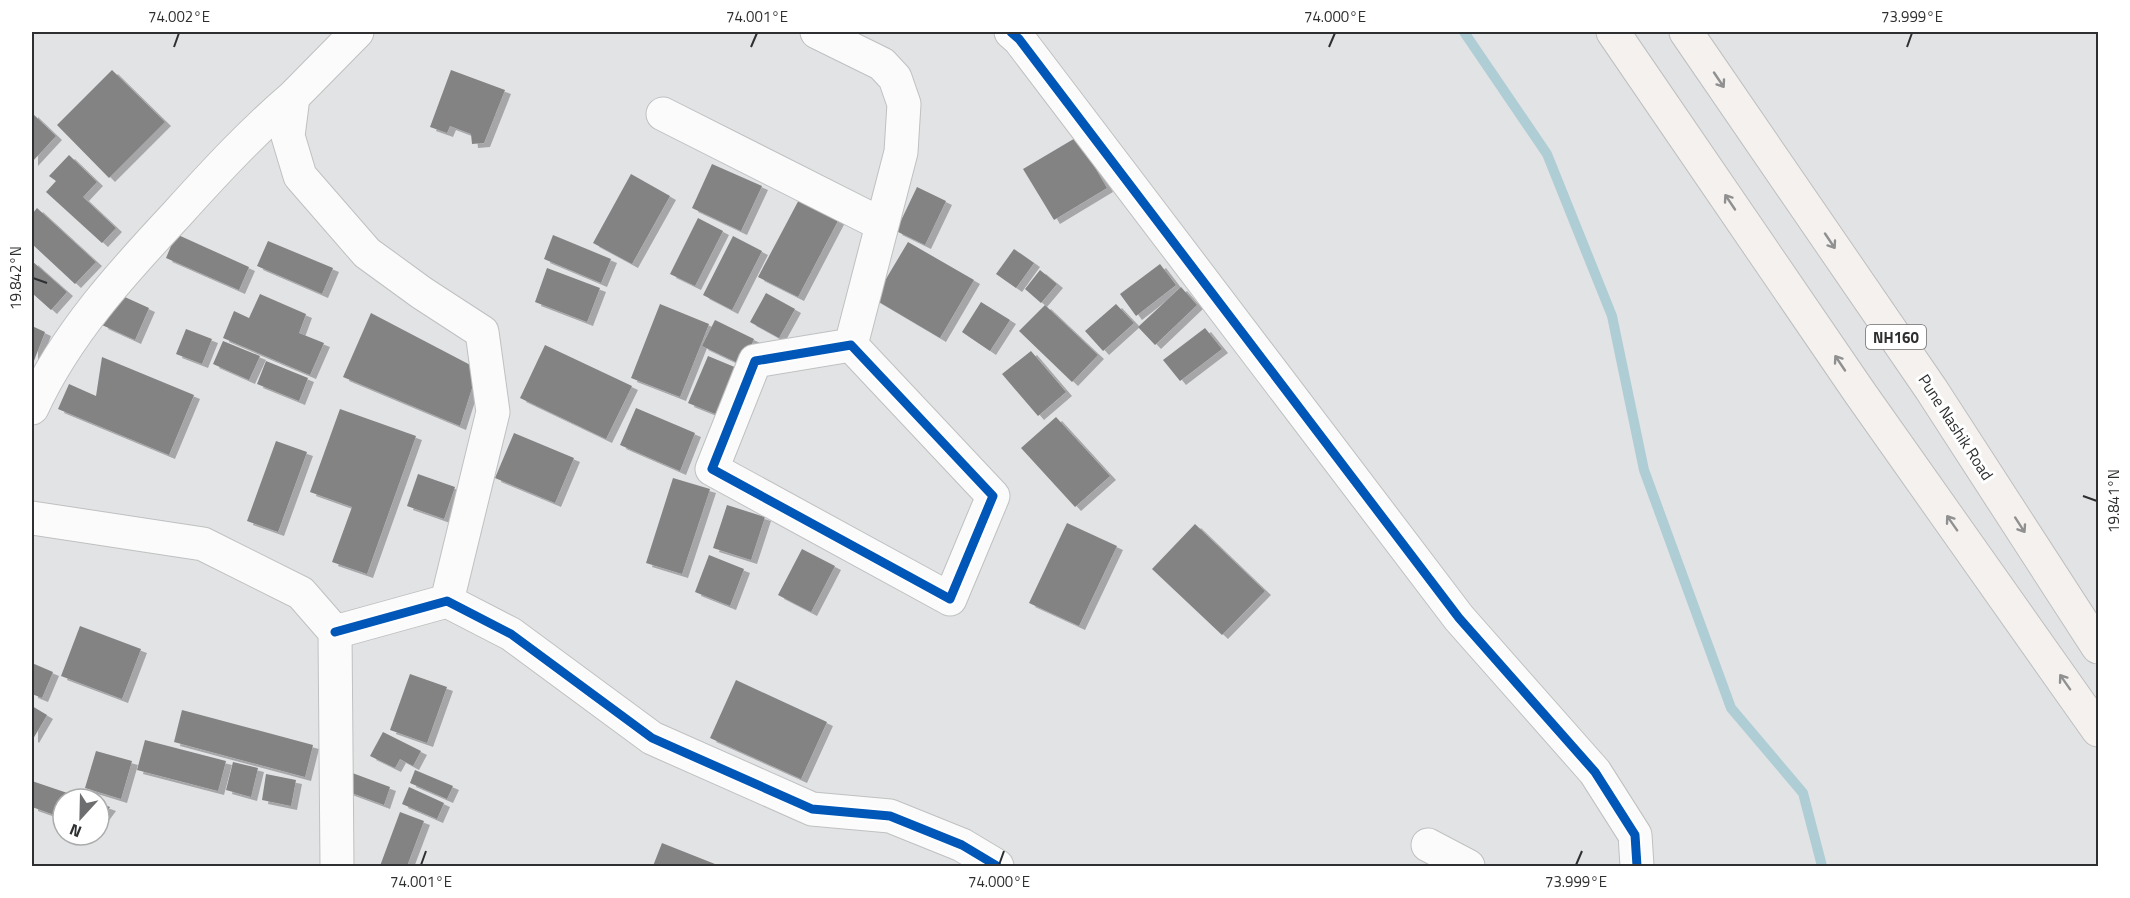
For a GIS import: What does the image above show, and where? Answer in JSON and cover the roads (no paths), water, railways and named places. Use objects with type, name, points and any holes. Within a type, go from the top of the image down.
[{"type":"main road","points":[[1613,32],[1867,403],[2098,730]]},
{"type":"main road","name":"Pune Nashik Road","points":[[1686,32],[1931,389],[2098,647]]},
{"type":"street","points":[[32,408],[47,374],[107,289],[253,132],[293,97],[357,32]]},
{"type":"street","points":[[817,32],[882,64],[895,78],[904,105],[901,152],[850,345]]},
{"type":"street","points":[[1011,32],[1019,39],[1459,618],[1595,772],[1635,835],[1637,867]]},
{"type":"street","points":[[293,97],[288,136],[300,176],[367,253],[422,293],[482,332],[493,412],[447,601]]},
{"type":"street","points":[[663,114],[881,224]]},
{"type":"street","points":[[850,345],[993,496],[950,599],[711,469],[755,361],[850,345]]},
{"type":"street","points":[[32,518],[203,544],[301,593],[335,632],[337,867]]},
{"type":"street","points":[[335,632],[447,601],[511,634],[652,738],[812,809],[890,816],[962,845],[997,867]]},
{"type":"street","points":[[1428,845],[1468,867]]},
{"type":"waterway","points":[[1464,32],[1547,154],[1612,316],[1644,470],[1731,708],[1803,793],[1822,866]]}]
